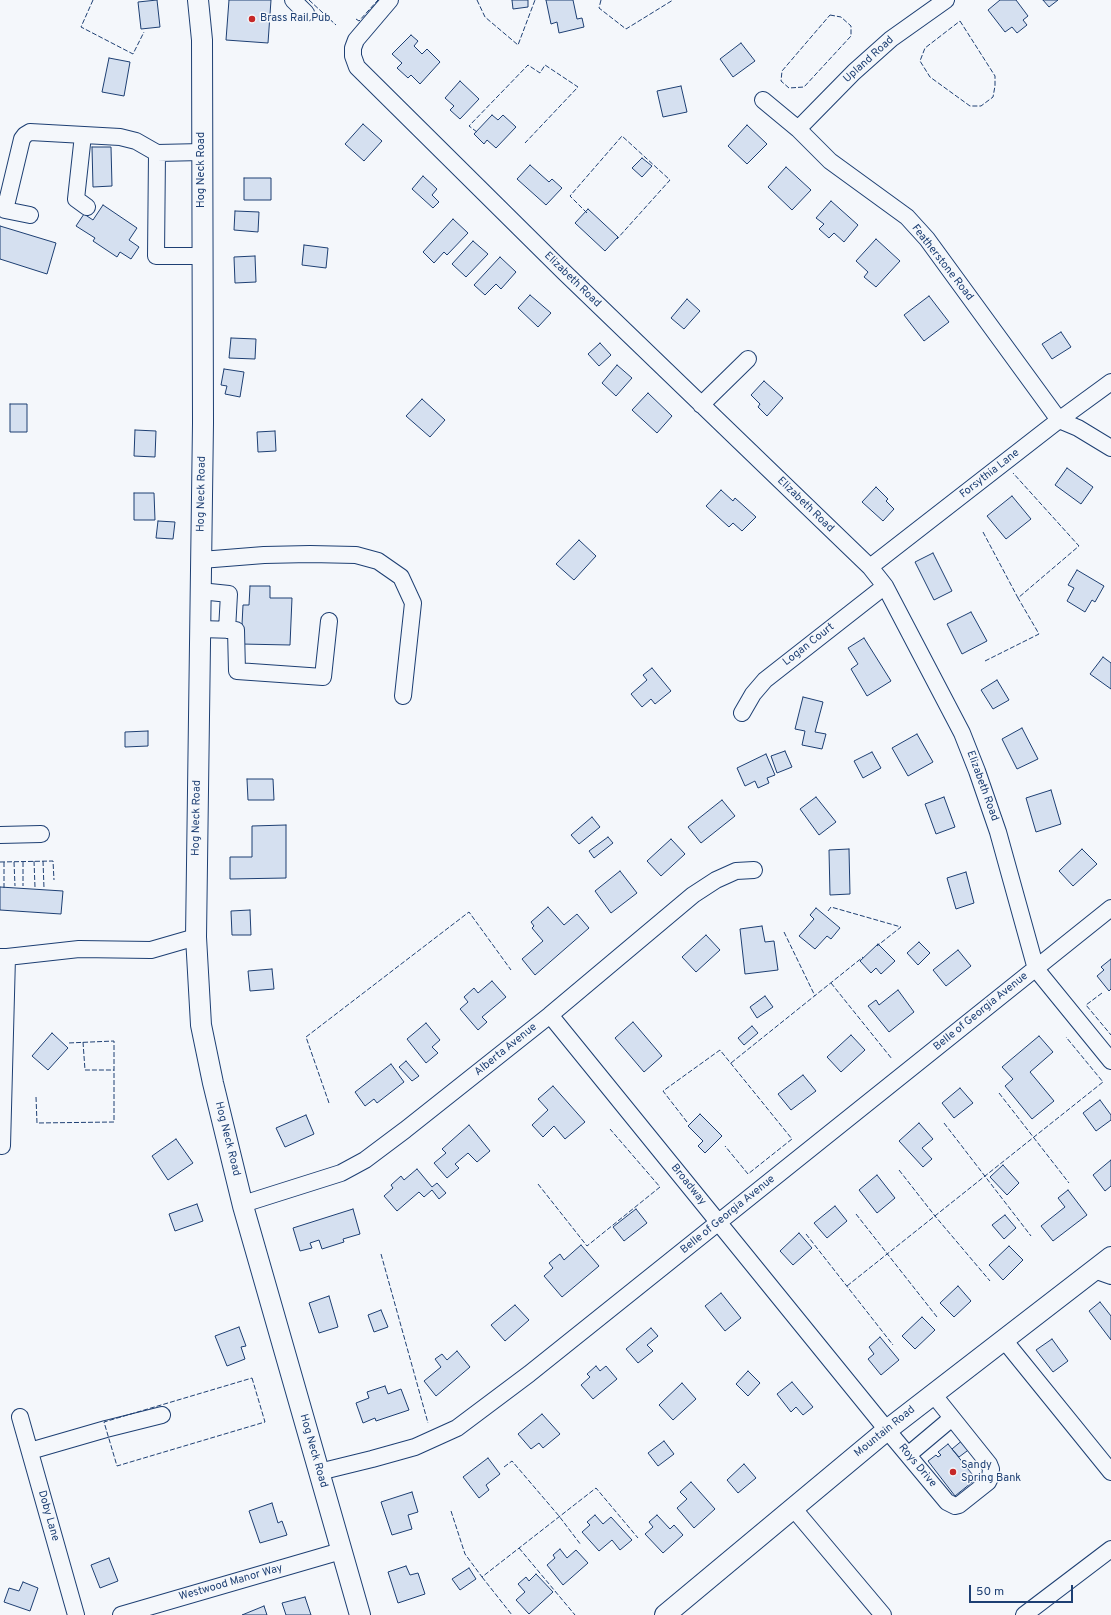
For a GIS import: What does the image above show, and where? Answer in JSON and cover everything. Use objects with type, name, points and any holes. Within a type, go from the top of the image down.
[{"type":"main road","name":"Hog Neck Road","points":[[198,0],[202,40],[203,423],[196,937],[201,1025],[242,1204],[360,1615]]},
{"type":"main road","name":"Mountain Road","points":[[664,1615],[887,1430],[933,1394],[1004,1340],[1102,1273],[1111,1257]]},
{"type":"street","points":[[293,0],[306,13]]},
{"type":"street","name":"Elizabeth Road","points":[[390,0],[356,40],[353,48],[353,56],[357,67],[564,272],[870,567],[886,586],[962,733],[977,771],[998,832],[1036,969],[1111,1061]]},
{"type":"street","name":"Upland Road","points":[[798,129],[854,72],[891,39],[946,0]]},
{"type":"street","name":"Featherstone Road","points":[[763,100],[798,129],[830,161],[907,217],[927,238],[1059,420]]},
{"type":"street","points":[[30,215],[5,210],[22,139],[30,132],[120,137],[136,141],[157,154],[202,152]]},
{"type":"street","points":[[83,135],[76,199],[87,207]]},
{"type":"street","points":[[157,154],[156,256],[202,256]]},
{"type":"street","points":[[701,405],[748,359]]},
{"type":"street","name":"Forsythia Lane","points":[[870,567],[1059,420],[1111,382]]},
{"type":"street","points":[[1059,420],[1078,428],[1111,448]]},
{"type":"street","points":[[200,560],[264,555],[356,554],[378,561],[401,577],[413,603],[403,696]]},
{"type":"street","name":"Logan Court","points":[[742,713],[750,698],[765,680],[886,586]]},
{"type":"street","points":[[200,591],[229,594],[227,630]]},
{"type":"street","points":[[199,629],[236,630],[236,671],[323,677],[329,621]]},
{"type":"street","points":[[0,835],[41,834]]},
{"type":"street","name":"Alberta Avenue","points":[[242,1204],[341,1173],[365,1160],[550,1015],[693,895],[716,880],[736,871],[754,870]]},
{"type":"street","name":"Belle of Georgia Avenue","points":[[319,1472],[415,1447],[457,1428],[512,1387],[1111,908]]},
{"type":"street","points":[[2,1146],[4,957],[79,949],[151,950],[196,937]]},
{"type":"street","name":"Broadway","points":[[550,1015],[887,1430]]},
{"type":"street","points":[[1004,1340],[1111,1472]]},
{"type":"street","points":[[908,1455],[952,1418],[933,1394]]},
{"type":"street","points":[[30,1451],[106,1429],[162,1415]]},
{"type":"street","name":"Doby Lane","points":[[20,1417],[76,1615]]},
{"type":"street","name":"Roys Drive","points":[[887,1430],[947,1502],[955,1506],[959,1505],[988,1482],[991,1474],[989,1464],[952,1418]]},
{"type":"street","points":[[793,1508],[883,1615]]},
{"type":"street","points":[[1024,1615],[1111,1549]]},
{"type":"street","name":"Westwood Manor Way","points":[[120,1615],[341,1551]]},
{"type":"building","points":[[157,0],[160,27],[141,29],[138,2]]},
{"type":"building","points":[[229,0],[271,0],[268,43],[226,40]]},
{"type":"building","points":[[512,0],[528,0],[528,7],[513,9]]},
{"type":"building","points":[[546,0],[573,0],[577,19],[582,18],[584,27],[559,33],[557,22],[551,24]]},
{"type":"building","points":[[1000,0],[1016,0],[1028,16],[1023,20],[1027,25],[1017,33],[1012,27],[1005,32],[988,10]]},
{"type":"building","points":[[1043,0],[1058,0],[1049,7]]},
{"type":"building","points":[[411,35],[418,41],[414,46],[422,54],[427,49],[440,62],[420,84],[411,75],[408,78],[397,68],[402,63],[392,54]]},
{"type":"building","points":[[741,43],[755,61],[733,77],[720,59]]},
{"type":"building","points":[[109,58],[130,62],[124,96],[102,92]]},
{"type":"building","points":[[460,81],[479,99],[460,119],[450,110],[454,106],[445,98]]},
{"type":"building","points":[[681,86],[687,112],[663,117],[657,91]]},
{"type":"building","points":[[492,115],[498,120],[503,115],[516,127],[496,148],[487,140],[484,144],[474,134]]},
{"type":"building","points":[[363,124],[382,141],[364,161],[345,144]]},
{"type":"building","points":[[747,125],[767,144],[747,164],[728,146]]},
{"type":"building","points":[[92,147],[111,147],[112,186],[93,187]]},
{"type":"building","points":[[642,158],[652,166],[642,177],[632,168]]},
{"type":"building","points":[[530,165],[549,182],[552,179],[562,188],[546,205],[517,179]]},
{"type":"building","points":[[786,167],[811,190],[792,210],[768,187]]},
{"type":"building","points":[[423,176],[437,189],[432,195],[439,202],[433,208],[412,189]]},
{"type":"building","points":[[244,178],[271,178],[271,200],[244,200]]},
{"type":"building","points":[[831,201],[858,225],[844,242],[834,233],[829,238],[819,229],[824,224],[816,218]]},
{"type":"building","points":[[103,205],[137,228],[129,240],[139,247],[131,259],[120,252],[117,257],[93,241],[95,238],[76,226],[84,214],[93,220]]},
{"type":"building","points":[[588,209],[618,237],[605,251],[575,223]]},
{"type":"building","points":[[235,211],[259,212],[258,232],[234,230]]},
{"type":"building","points":[[453,219],[468,233],[447,255],[444,252],[434,263],[423,252]]},
{"type":"building","points":[[0,226],[56,243],[47,274],[0,259]]},
{"type":"building","points":[[876,239],[900,261],[876,287],[864,277],[868,272],[856,261]]},
{"type":"building","points":[[473,241],[488,254],[466,277],[452,264]]},
{"type":"building","points":[[304,245],[328,248],[326,268],[302,265]]},
{"type":"building","points":[[255,256],[256,282],[235,283],[234,257]]},
{"type":"building","points":[[500,257],[516,272],[501,289],[496,284],[485,295],[474,285]]},
{"type":"building","points":[[530,295],[551,313],[538,327],[518,308]]},
{"type":"building","points":[[929,296],[949,322],[924,341],[904,315]]},
{"type":"building","points":[[687,299],[700,311],[684,329],[671,318]]},
{"type":"building","points":[[1061,332],[1071,347],[1052,359],[1042,344]]},
{"type":"building","points":[[231,338],[256,339],[255,359],[229,358]]},
{"type":"building","points":[[600,343],[611,355],[599,366],[588,354]]},
{"type":"building","points":[[617,365],[632,378],[616,396],[602,383]]},
{"type":"building","points":[[224,369],[244,372],[240,397],[225,394],[227,386],[221,385]]},
{"type":"building","points":[[764,381],[783,398],[767,416],[758,407],[760,404],[751,395]]},
{"type":"building","points":[[648,393],[672,416],[657,433],[632,410]]},
{"type":"building","points":[[422,399],[445,420],[430,437],[406,416]]},
{"type":"building","points":[[10,404],[27,404],[27,432],[10,432]]},
{"type":"building","points":[[135,430],[156,431],[155,457],[134,456]]},
{"type":"building","points":[[275,431],[276,451],[258,452],[257,432]]},
{"type":"building","points":[[1067,468],[1093,487],[1081,504],[1055,485]]},
{"type":"building","points":[[876,487],[888,499],[886,501],[894,509],[883,521],[862,502]]},
{"type":"building","points":[[721,490],[733,501],[735,498],[756,517],[742,531],[733,523],[729,527],[706,506]]},
{"type":"building","points":[[134,493],[154,493],[155,520],[134,520]]},
{"type":"building","points":[[1012,496],[1031,519],[1006,539],[987,516]]},
{"type":"building","points":[[158,521],[175,522],[173,539],[156,538]]},
{"type":"building","points":[[579,540],[596,556],[574,580],[556,564]]},
{"type":"building","points":[[933,553],[952,591],[934,600],[915,562]]},
{"type":"building","points":[[1077,570],[1104,586],[1095,602],[1092,600],[1085,612],[1067,601],[1074,588],[1068,585]]},
{"type":"building","points":[[250,586],[270,586],[270,598],[292,598],[290,645],[241,644],[243,605],[249,605]]},
{"type":"building","points":[[971,612],[987,641],[962,654],[947,624]]},
{"type":"building","points":[[864,638],[891,681],[867,696],[851,669],[858,664],[848,648]]},
{"type":"building","points":[[1103,657],[1111,663],[1111,689],[1090,674]]},
{"type":"building","points":[[652,668],[671,691],[655,704],[651,699],[642,707],[631,694],[647,680],[643,675]]},
{"type":"building","points":[[997,680],[1009,700],[993,709],[981,690]]},
{"type":"building","points":[[803,697],[823,702],[815,732],[826,734],[822,749],[802,745],[805,731],[795,729]]},
{"type":"building","points":[[1022,728],[1038,759],[1017,769],[1002,739]]},
{"type":"building","points":[[148,731],[148,746],[125,747],[125,732]]},
{"type":"building","points":[[917,734],[933,762],[908,776],[892,748]]},
{"type":"building","points":[[785,751],[792,767],[777,773],[771,756]]},
{"type":"building","points":[[872,752],[881,768],[863,778],[854,761]]},
{"type":"building","points":[[766,754],[775,775],[767,778],[769,783],[758,788],[755,781],[745,786],[737,768]]},
{"type":"building","points":[[247,779],[273,779],[274,800],[248,800]]},
{"type":"building","points":[[1051,790],[1061,824],[1036,832],[1026,798]]},
{"type":"building","points":[[816,797],[836,822],[819,835],[800,809]]},
{"type":"building","points":[[944,797],[955,827],[936,834],[925,804]]},
{"type":"building","points":[[722,800],[735,816],[701,843],[688,827]]},
{"type":"building","points":[[592,817],[600,827],[579,844],[571,835]]},
{"type":"building","points":[[286,825],[286,878],[230,879],[230,857],[252,857],[252,826]]},
{"type":"building","points":[[608,837],[613,843],[594,858],[589,851]]},
{"type":"building","points":[[671,839],[685,854],[661,876],[647,861]]},
{"type":"building","points":[[849,849],[850,894],[830,895],[829,850]]},
{"type":"building","points":[[1082,849],[1097,864],[1073,886],[1059,871]]},
{"type":"building","points":[[620,871],[637,893],[611,913],[595,891]]},
{"type":"building","points":[[966,872],[974,903],[956,909],[947,878]]},
{"type":"building","points":[[0,887],[63,891],[61,914],[0,910]]},
{"type":"building","points":[[548,907],[564,925],[577,914],[589,928],[535,975],[522,959],[543,941],[532,928],[534,926],[531,922]]},
{"type":"building","points":[[816,908],[840,928],[831,939],[827,936],[815,949],[799,936],[814,919],[810,915]]},
{"type":"building","points":[[250,910],[251,935],[232,935],[231,911]]},
{"type":"building","points":[[762,926],[765,942],[774,941],[778,970],[745,974],[740,929]]},
{"type":"building","points":[[706,935],[720,950],[696,972],[682,957]]},
{"type":"building","points":[[919,942],[930,953],[918,965],[907,953]]},
{"type":"building","points":[[878,944],[895,961],[881,974],[876,968],[871,973],[860,961]]},
{"type":"building","points":[[958,950],[971,966],[946,986],[933,970]]},
{"type":"building","points":[[1111,959],[1111,989],[1109,991],[1097,976],[1104,970],[1101,967]]},
{"type":"building","points":[[272,969],[274,989],[250,991],[248,971]]},
{"type":"building","points":[[492,981],[506,997],[482,1017],[487,1022],[478,1030],[460,1009],[468,1002],[464,997],[474,988],[478,993]]},
{"type":"building","points":[[898,990],[914,1012],[889,1032],[868,1006],[876,1000],[879,1005]]},
{"type":"building","points":[[765,996],[773,1007],[757,1018],[750,1007]]},
{"type":"building","points":[[633,1022],[662,1056],[644,1072],[615,1038]]},
{"type":"building","points":[[426,1023],[440,1040],[432,1047],[438,1053],[426,1063],[407,1039]]},
{"type":"building","points":[[752,1026],[758,1033],[744,1045],[738,1038]]},
{"type":"building","points":[[52,1033],[68,1048],[48,1070],[32,1056]]},
{"type":"building","points":[[851,1035],[865,1050],[841,1072],[827,1057]]},
{"type":"building","points":[[1039,1036],[1053,1052],[1030,1072],[1054,1101],[1032,1119],[1005,1086],[1013,1079],[1002,1067]]},
{"type":"building","points":[[406,1061],[419,1076],[412,1081],[399,1067]]},
{"type":"building","points":[[391,1064],[404,1082],[377,1103],[374,1099],[365,1106],[355,1092]]},
{"type":"building","points":[[803,1075],[816,1091],[791,1110],[778,1094]]},
{"type":"building","points":[[553,1086],[585,1122],[565,1139],[554,1126],[543,1137],[532,1125],[548,1110],[538,1099]]},
{"type":"building","points":[[960,1088],[973,1103],[954,1118],[942,1103]]},
{"type":"building","points":[[1100,1100],[1111,1115],[1111,1120],[1096,1131],[1083,1113]]},
{"type":"building","points":[[700,1114],[722,1136],[705,1153],[698,1146],[703,1141],[688,1126]]},
{"type":"building","points":[[306,1115],[314,1134],[285,1147],[276,1128]]},
{"type":"building","points":[[919,1123],[933,1139],[922,1148],[932,1159],[923,1167],[899,1141]]},
{"type":"building","points":[[469,1125],[490,1151],[477,1162],[468,1153],[455,1164],[459,1168],[447,1178],[434,1163],[446,1153],[442,1149]]},
{"type":"building","points":[[176,1139],[193,1163],[168,1180],[152,1156]]},
{"type":"building","points":[[1111,1160],[1111,1186],[1105,1191],[1093,1175]]},
{"type":"building","points":[[1003,1165],[1019,1183],[1007,1195],[990,1177]]},
{"type":"building","points":[[417,1169],[432,1187],[437,1183],[446,1193],[439,1199],[432,1190],[424,1197],[419,1192],[397,1211],[384,1196],[393,1188],[391,1185],[401,1176],[404,1180]]},
{"type":"building","points":[[877,1175],[895,1198],[877,1213],[859,1190]]},
{"type":"building","points":[[1068,1190],[1087,1215],[1053,1241],[1041,1226],[1065,1207],[1058,1198]]},
{"type":"building","points":[[197,1204],[203,1221],[175,1231],[169,1214]]},
{"type":"building","points":[[835,1206],[847,1221],[827,1238],[814,1223]]},
{"type":"building","points":[[353,1209],[360,1234],[343,1239],[344,1242],[322,1249],[319,1240],[310,1243],[312,1248],[300,1251],[293,1228]]},
{"type":"building","points":[[636,1209],[647,1223],[624,1241],[613,1227]]},
{"type":"building","points":[[1005,1215],[1016,1228],[1004,1239],[992,1225]]},
{"type":"building","points":[[799,1233],[812,1248],[793,1265],[780,1251]]},
{"type":"building","points":[[581,1245],[599,1266],[562,1297],[544,1276],[553,1268],[549,1263],[560,1254],[564,1260]]},
{"type":"building","points":[[1009,1246],[1023,1260],[1003,1280],[989,1265]]},
{"type":"building","points":[[958,1286],[971,1301],[954,1317],[940,1303]]},
{"type":"building","points":[[721,1293],[741,1318],[725,1331],[705,1306]]},
{"type":"building","points":[[329,1296],[338,1327],[319,1333],[309,1303]]},
{"type":"building","points":[[1100,1302],[1111,1316],[1111,1340],[1089,1311]]},
{"type":"building","points":[[515,1305],[529,1320],[505,1341],[491,1325]]},
{"type":"building","points":[[381,1310],[388,1327],[374,1332],[368,1315]]},
{"type":"building","points":[[922,1317],[935,1330],[915,1349],[902,1336]]},
{"type":"building","points":[[239,1327],[246,1346],[241,1347],[245,1359],[227,1366],[215,1336]]},
{"type":"building","points":[[651,1328],[658,1336],[647,1345],[653,1351],[638,1363],[626,1349]]},
{"type":"building","points":[[880,1337],[899,1360],[881,1375],[868,1359],[874,1354],[869,1347]]},
{"type":"building","points":[[1052,1339],[1068,1361],[1053,1372],[1036,1350]]},
{"type":"building","points":[[457,1351],[470,1367],[436,1396],[424,1381],[441,1367],[435,1359],[442,1354],[447,1360]]},
{"type":"building","points":[[596,1366],[600,1371],[606,1366],[617,1379],[593,1399],[581,1385],[590,1377],[587,1374]]},
{"type":"building","points":[[748,1371],[760,1383],[748,1396],[736,1384]]},
{"type":"building","points":[[792,1382],[813,1407],[803,1415],[796,1407],[791,1412],[777,1394]]},
{"type":"building","points":[[682,1383],[696,1399],[673,1420],[659,1405]]},
{"type":"building","points":[[385,1386],[388,1394],[401,1389],[409,1410],[376,1421],[375,1418],[363,1423],[356,1403],[369,1398],[367,1392]]},
{"type":"building","points":[[542,1414],[560,1434],[543,1448],[539,1443],[531,1449],[518,1434]]},
{"type":"building","points":[[964,1439],[971,1448],[959,1457],[952,1449]]},
{"type":"building","points":[[664,1441],[674,1454],[658,1466],[648,1453]]},
{"type":"building","name":"Sandy Spring Bank","points":[[948,1444],[976,1479],[955,1496],[928,1461],[936,1455],[938,1457],[941,1455],[938,1452]]},
{"type":"building","points":[[488,1458],[500,1474],[486,1485],[489,1490],[479,1498],[463,1477]]},
{"type":"building","points":[[744,1464],[756,1478],[738,1493],[727,1480]]},
{"type":"building","points":[[691,1482],[715,1509],[694,1528],[677,1508],[687,1499],[680,1492]]},
{"type":"building","points":[[412,1492],[418,1512],[408,1515],[412,1529],[392,1535],[381,1502]]},
{"type":"building","points":[[272,1503],[278,1523],[282,1521],[287,1535],[260,1543],[249,1511]]},
{"type":"building","points":[[595,1515],[603,1524],[611,1517],[632,1540],[620,1550],[612,1540],[599,1551],[582,1532],[590,1525],[587,1522]]},
{"type":"building","points":[[657,1515],[670,1529],[674,1525],[683,1535],[663,1553],[645,1534],[653,1527],[649,1522]]},
{"type":"building","points":[[560,1549],[567,1558],[576,1550],[588,1563],[563,1585],[547,1565],[555,1558],[553,1555]]},
{"type":"building","points":[[109,1558],[118,1581],[100,1588],[91,1565]]},
{"type":"building","points":[[406,1566],[410,1575],[418,1573],[425,1594],[398,1603],[388,1572]]},
{"type":"building","points":[[469,1568],[476,1579],[460,1590],[452,1579]]},
{"type":"building","points":[[536,1574],[553,1592],[529,1614],[516,1600],[525,1592],[518,1584],[526,1577],[529,1581]]},
{"type":"building","points":[[23,1582],[38,1588],[30,1611],[4,1602],[9,1588],[19,1591]]},
{"type":"building","points":[[305,1597],[311,1615],[286,1615],[282,1603]]},
{"type":"building","points":[[264,1606],[267,1615],[242,1615]]},
{"type":"fence","points":[[93,0],[81,27],[133,54],[144,32]]},
{"type":"fence","points":[[309,0],[336,25]]},
{"type":"fence","points":[[356,19],[359,21],[378,0]]},
{"type":"fence","points":[[477,0],[485,17],[518,45],[535,0]]},
{"type":"fence","points":[[601,0],[599,8],[626,29],[673,0]]},
{"type":"fence","points":[[830,15],[841,17],[851,26],[851,36],[804,87],[789,88],[781,81],[782,71],[830,15]]},
{"type":"fence","points":[[960,21],[995,76],[993,97],[981,106],[970,106],[930,77],[920,61],[925,48],[960,21]]},
{"type":"fence","points":[[477,132],[469,126],[528,65],[540,73],[545,65],[578,87],[525,143]]},
{"type":"fence","points":[[587,213],[570,196],[622,136],[670,180],[617,239]]},
{"type":"fence","points":[[983,532],[1018,598],[1079,546],[1013,473]]},
{"type":"fence","points":[[985,661],[1039,634],[1018,598]]},
{"type":"fence","points":[[34,861],[35,887]]},
{"type":"fence","points":[[43,861],[44,888]]},
{"type":"fence","points":[[0,862],[53,861],[54,880]]},
{"type":"fence","points":[[4,862],[4,888]]},
{"type":"fence","points":[[14,862],[15,886]]},
{"type":"fence","points":[[23,862],[23,886]]},
{"type":"fence","points":[[828,911],[831,907],[901,927],[877,946]]},
{"type":"fence","points":[[329,1103],[306,1037],[469,912],[511,970]]},
{"type":"fence","points":[[784,932],[815,996]]},
{"type":"fence","points":[[731,1063],[863,957]]},
{"type":"fence","points":[[831,983],[892,1059]]},
{"type":"fence","points":[[1102,993],[1086,1005],[1111,1035]]},
{"type":"fence","points":[[847,1286],[1103,1082],[1066,1037]]},
{"type":"fence","points":[[36,1097],[37,1123],[114,1122],[114,1041],[68,1043]]},
{"type":"fence","points":[[83,1042],[85,1070],[114,1070]]},
{"type":"fence","points":[[687,1122],[663,1091],[720,1050],[792,1139],[748,1174],[725,1146]]},
{"type":"fence","points":[[999,1093],[1069,1183]]},
{"type":"fence","points":[[944,1123],[1031,1236]]},
{"type":"fence","points":[[538,1184],[587,1246],[660,1187],[610,1129]]},
{"type":"fence","points":[[899,1170],[935,1216],[990,1281]]},
{"type":"fence","points":[[856,1214],[937,1317]]},
{"type":"fence","points":[[806,1234],[893,1345]]},
{"type":"fence","points":[[381,1254],[428,1423]]},
{"type":"fence","points":[[252,1378],[265,1422],[117,1466],[104,1422],[252,1378]]},
{"type":"fence","points":[[504,1467],[512,1461],[559,1516],[581,1545]]},
{"type":"fence","points":[[451,1511],[465,1554],[482,1577],[596,1488],[638,1538]]},
{"type":"fence","points":[[519,1548],[575,1615]]},
{"type":"fence","points":[[482,1577],[512,1615]]},
{"type":"place","name":"Brass Rail Pub","points":[[252,19]]},
{"type":"place","name":"Sandy Spring Bank","points":[[953,1472]]}]
